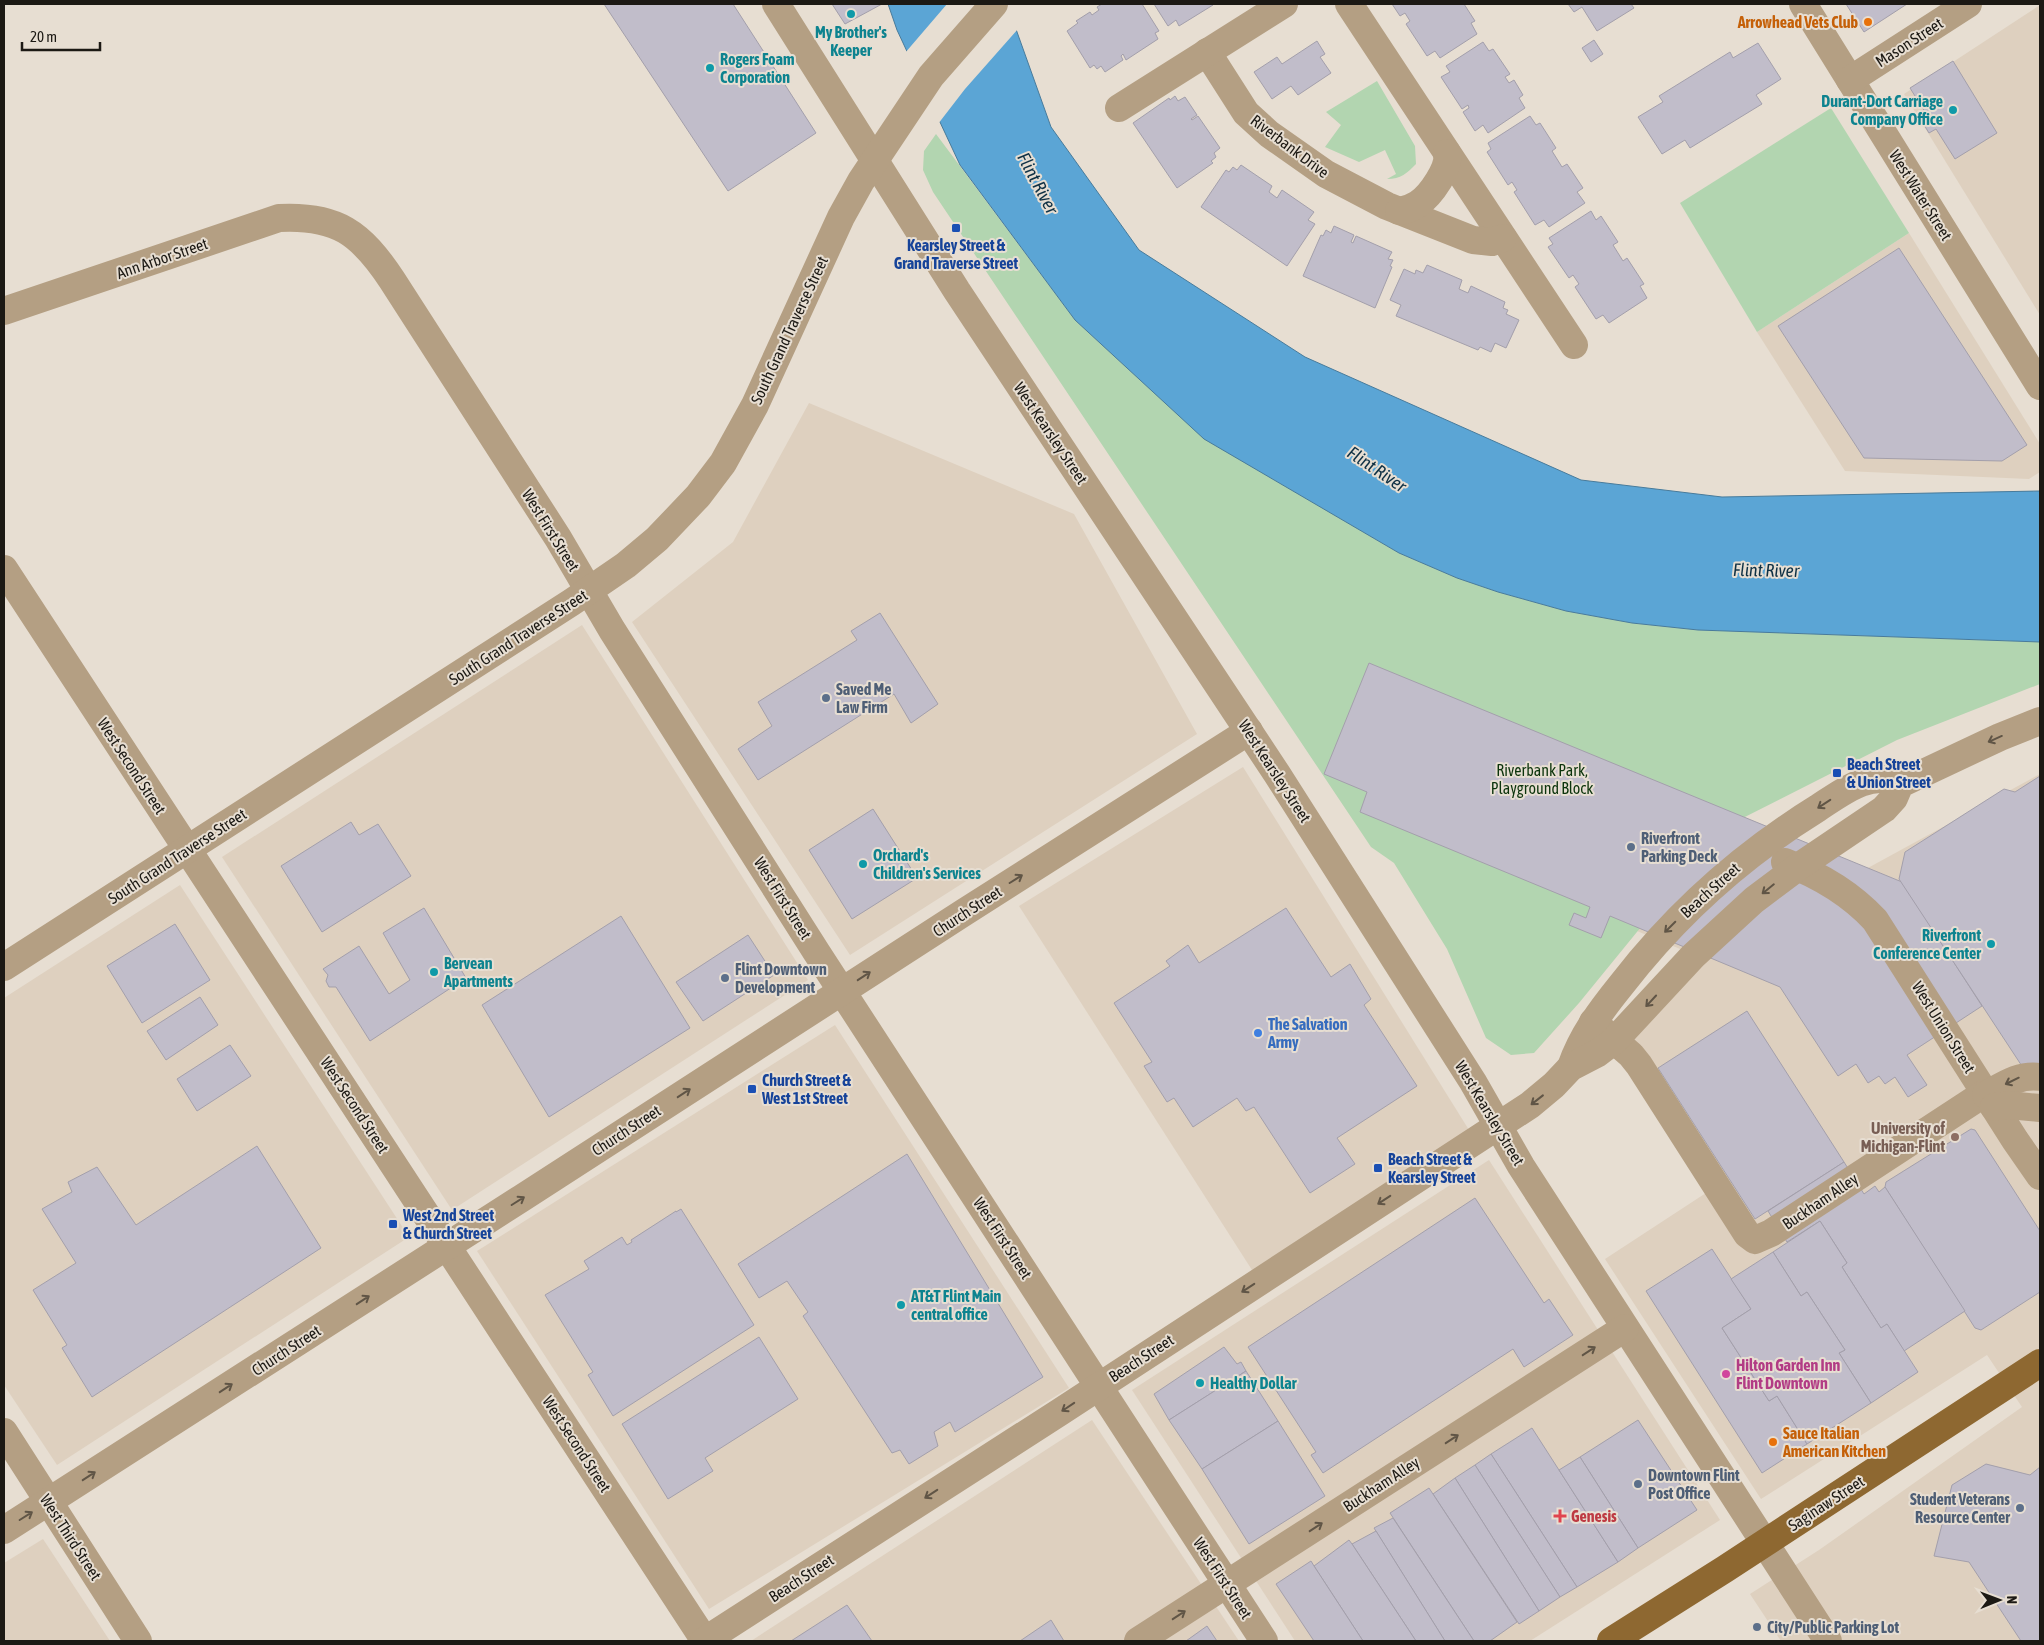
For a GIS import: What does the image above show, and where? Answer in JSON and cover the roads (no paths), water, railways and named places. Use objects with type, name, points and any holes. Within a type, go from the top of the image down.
[{"type":"main road","name":"Saginaw Street","points":[[1611,1641],[1764,1544],[2040,1363]]},
{"type":"street","name":"West Kearsley Street","points":[[776,4],[957,291],[1249,731],[1473,1082],[1526,1174],[1828,1641]]},
{"type":"street","name":"South Grand Traverse Street","points":[[4,967],[589,591],[641,553],[670,526],[698,496],[723,464],[755,405],[844,211],[875,160],[916,97],[946,56],[994,4]]},
{"type":"street","points":[[1118,108],[1284,4]]},
{"type":"street","points":[[1349,4],[1574,345]]},
{"type":"street","name":"West Water Street","points":[[1803,4],[2040,386]]},
{"type":"street","name":"Mason Street","points":[[1850,80],[1968,4]]},
{"type":"street","name":"Riverbank Drive","points":[[1207,52],[1242,108],[1269,134],[1334,178],[1399,211],[1473,240],[1492,242],[1503,238]]},
{"type":"street","points":[[1399,211],[1415,206],[1426,196],[1445,170],[1448,161],[1447,153]]},
{"type":"street","name":"Ann Arbor Street","points":[[4,311],[274,219],[300,217],[322,221]]},
{"type":"street","name":"West First Street","points":[[322,221],[336,225],[358,238],[366,244],[383,266],[558,538],[612,630],[842,991],[1264,1641]]},
{"type":"street","name":"West Second Street","points":[[4,569],[705,1641]]},
{"type":"street","points":[[1900,784],[2000,737],[2040,721]]},
{"type":"street","name":"Church Street","points":[[4,1530],[1249,731]]},
{"type":"street","name":"Beach Street","points":[[705,1641],[1499,1127],[1536,1101],[1572,1067],[1598,1053],[1615,1040],[1717,933],[1769,888],[1884,809],[1894,798],[1900,784],[1884,778],[1862,782],[1798,820],[1756,850],[1714,884],[1657,940],[1593,1022],[1580,1044],[1572,1067]]},
{"type":"street","name":"West Union Street","points":[[1756,850],[1798,867],[1844,892],[1875,920],[2015,1140],[2040,1176]]},
{"type":"street","points":[[1593,1022],[1615,1040]]},
{"type":"street","name":"Buckham Alley","points":[[1615,1040],[1639,1065],[1743,1228],[1754,1240],[1772,1234],[2020,1077],[2040,1077]]},
{"type":"street","points":[[1988,1098],[2008,1105],[2040,1108]]},
{"type":"street","name":"Buckham Alley","points":[[1138,1641],[1625,1328]]},
{"type":"street","name":"West Third Street","points":[[4,1432],[138,1641]]},
{"type":"water","name":"Flint River","points":[[888,4],[1007,4],[1051,127],[1139,250],[1305,357],[1581,480],[1722,497],[2040,491],[2040,642],[1698,630],[1632,623],[1566,611],[1498,592],[1457,578],[1399,553],[1204,439],[1075,320],[960,165],[897,30]]},
{"type":"place","name":"My Brother's Keeper","points":[[851,14]]},
{"type":"place","name":"Arrowhead Vets Club","points":[[1868,22]]},
{"type":"place","name":"Rogers Foam Corporation","points":[[710,68]]},
{"type":"place","name":"Durant-Dort Carriage Company Office","points":[[1953,110]]},
{"type":"place","name":"Kearsley Street & Grand Traverse Street","points":[[956,228]]},
{"type":"place","name":"Saved Me Law Firm","points":[[826,698]]},
{"type":"place","name":"Beach Street & Union Street","points":[[1837,773]]},
{"type":"place","name":"Riverfront Parking Deck","points":[[1631,847]]},
{"type":"place","name":"Orchard's Children's Services","points":[[863,864]]},
{"type":"place","name":"Riverfront Conference Center","points":[[1991,944]]},
{"type":"place","name":"Bervean Apartments","points":[[434,972]]},
{"type":"place","name":"Flint Downtown Development","points":[[725,978]]},
{"type":"place","name":"The Salvation Army","points":[[1258,1033]]},
{"type":"place","name":"Church Street & West 1st Street","points":[[752,1089]]},
{"type":"place","name":"University of Michigan-Flint","points":[[1955,1137]]},
{"type":"place","name":"Beach Street & Kearsley Street","points":[[1378,1168]]},
{"type":"place","name":"West 2nd Street & Church Street","points":[[393,1224]]},
{"type":"place","name":"AT&T Flint Main central office","points":[[901,1305]]},
{"type":"place","name":"Hilton Garden Inn Flint Downtown","points":[[1726,1374]]},
{"type":"place","name":"Healthy Dollar","points":[[1200,1383]]},
{"type":"place","name":"Sauce Italian American Kitchen","points":[[1773,1442]]},
{"type":"place","name":"Downtown Flint Post Office","points":[[1638,1484]]},
{"type":"place","name":"Student Veterans Resource Center","points":[[2020,1508]]},
{"type":"place","name":"Genesis","points":[[1560,1516]]},
{"type":"place","name":"City/Public Parking Lot","points":[[1757,1627]]},
{"type":"park label","name":"Riverbank Park, Playground Block","points":[[1542,779]]}]
